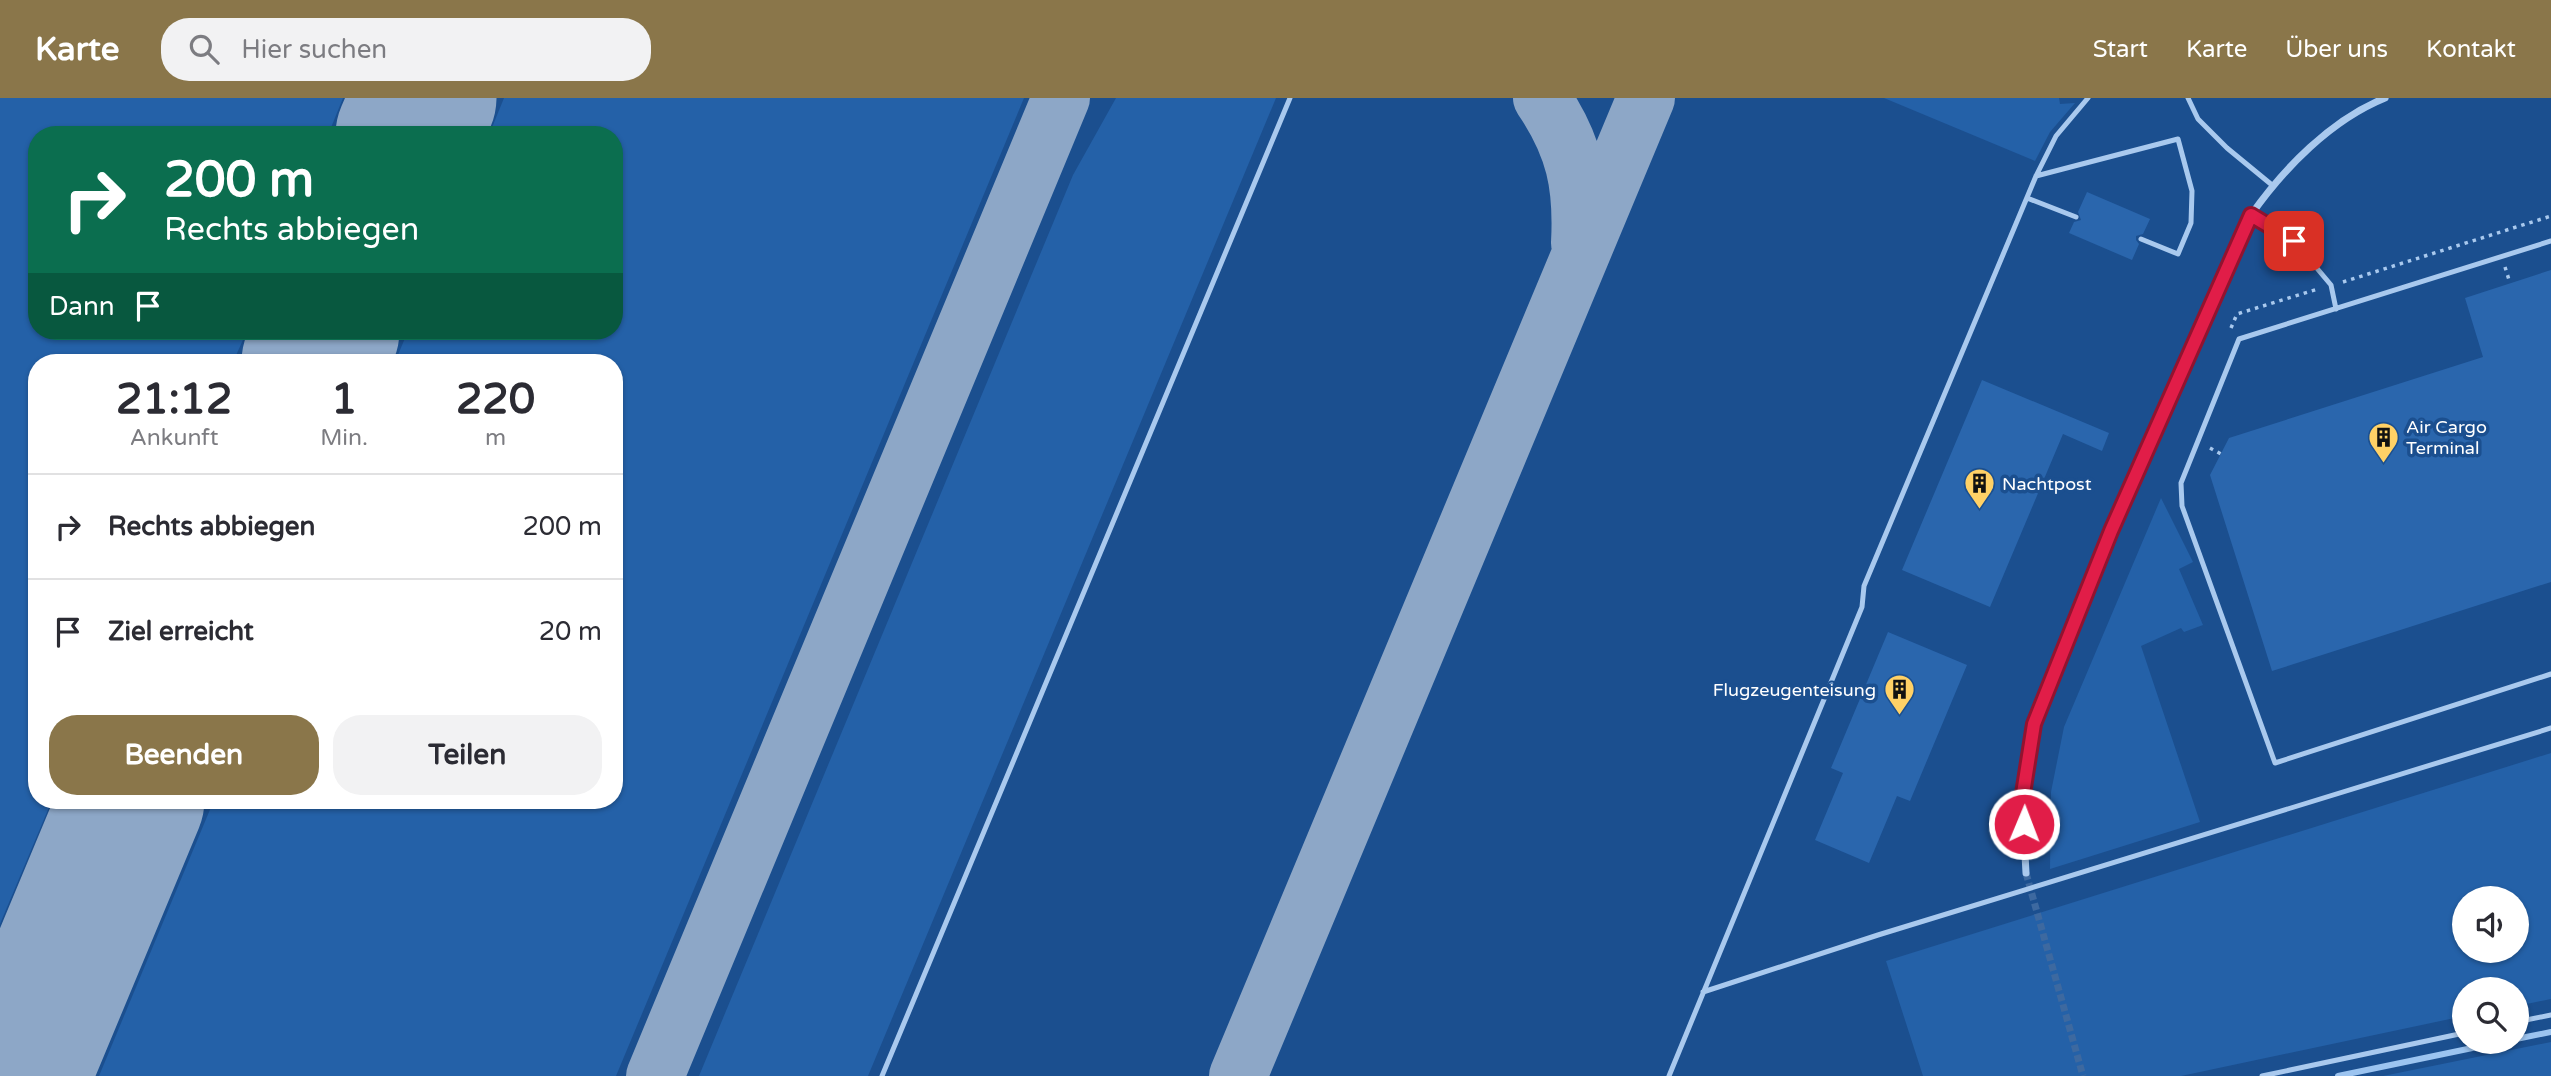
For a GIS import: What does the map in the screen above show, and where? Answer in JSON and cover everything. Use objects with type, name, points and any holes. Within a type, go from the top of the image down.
[{"type":"street","points":[[2026,873],[2022,800],[2034,724],[2111,531],[2251,215],[2272,184],[2331,129],[2385,98]]},
{"type":"lane","points":[[882,1076],[1290,98]]},
{"type":"lane","points":[[1669,1076],[1862,607],[1864,586],[2026,198],[2056,136],[2088,98]]},
{"type":"lane","points":[[2188,98],[2198,118],[2227,148],[2272,184]]},
{"type":"lane","points":[[2036,176],[2178,139],[2192,191],[2191,223],[2178,254],[2141,239]]},
{"type":"lane","points":[[2026,198],[2076,217]]},
{"type":"lane","points":[[2251,215],[2294,241],[2331,285],[2336,309]]},
{"type":"lane","points":[[2551,241],[2239,339],[2181,483],[2182,506],[2274,763],[2551,674]]},
{"type":"lane","points":[[1703,992],[1878,935],[2551,728]]},
{"type":"lane","points":[[2529,1019],[2551,1015]]},
{"type":"lane","points":[[2262,1076],[2452,1036]]},
{"type":"shaded area","points":[[0,98],[343,98],[332,126],[28,126],[28,340],[243,340],[237,354],[28,354],[28,809],[48,809],[0,924]]},
{"type":"shaded area","points":[[504,98],[1024,98],[616,1076],[99,1076],[210,809],[623,809],[623,354],[398,354],[404,340],[623,340],[623,126],[493,126]]},
{"type":"shaded area","points":[[1116,98],[1276,98],[868,1076],[699,1076],[1073,175]]},
{"type":"shaded area","points":[[1884,98],[2059,98],[2060,104],[2075,103],[2050,132],[2035,161]]},
{"type":"shaded area","points":[[2161,498],[2193,562],[2179,569],[2203,625],[2184,632],[2181,628],[2141,646],[2200,822],[2050,869],[2051,792],[2064,727]]},
{"type":"shaded area","points":[[2551,753],[2551,999],[2529,1004],[2529,977],[2452,977],[2452,1019],[2181,1076],[1923,1076],[1886,961]]},
{"type":"shaded area","points":[[2551,1042],[2551,1076],[2383,1076],[2492,1054],[2529,1054],[2529,1046]]},
{"type":"building","points":[[2087,192],[2150,219],[2143,234],[2136,236],[2139,244],[2132,260],[2069,233],[2074,222],[2081,220],[2078,212]]},
{"type":"building","name":"Air Cargo Terminal","points":[[2551,270],[2551,582],[2272,671],[2210,475],[2229,438],[2483,357],[2465,298]]},
{"type":"building","name":"Nachtpost","points":[[1982,380],[2109,433],[2102,451],[2063,434],[1990,607],[1902,570]]},
{"type":"building","name":"Flugzeugenteisung","points":[[1888,632],[1967,665],[1910,801],[1897,796],[1869,863],[1815,840],[1843,773],[1831,768]]},
{"type":"waterway","points":[[2529,1036],[2551,1032]]},
{"type":"waterway","points":[[2338,1076],[2452,1052]]},
{"type":"taxiway","points":[[655,1076],[1061,98]]},
{"type":"taxiway","points":[[1542,98],[1562,133],[1574,167],[1580,203],[1580,243]]},
{"type":"taxiway","points":[[1238,1076],[1646,98]]},
{"type":"runway","points":[[412,126],[424,98]]},
{"type":"runway","points":[[317,354],[323,340]]},
{"type":"runway","points":[[17,1076],[128,809]]},
{"type":"tunnel","points":[[2026,873],[2083,1076]]},
{"type":"place","name":"Air Cargo Terminal","points":[[2383,464]]},
{"type":"place","name":"Nachtpost","points":[[1979,511]]},
{"type":"place","name":"Flugzeugenteisung","points":[[1899,717]]},
{"type":"route","points":[[2024,824],[2022,800],[2034,724],[2111,531],[2251,215],[2294,241]]}]
